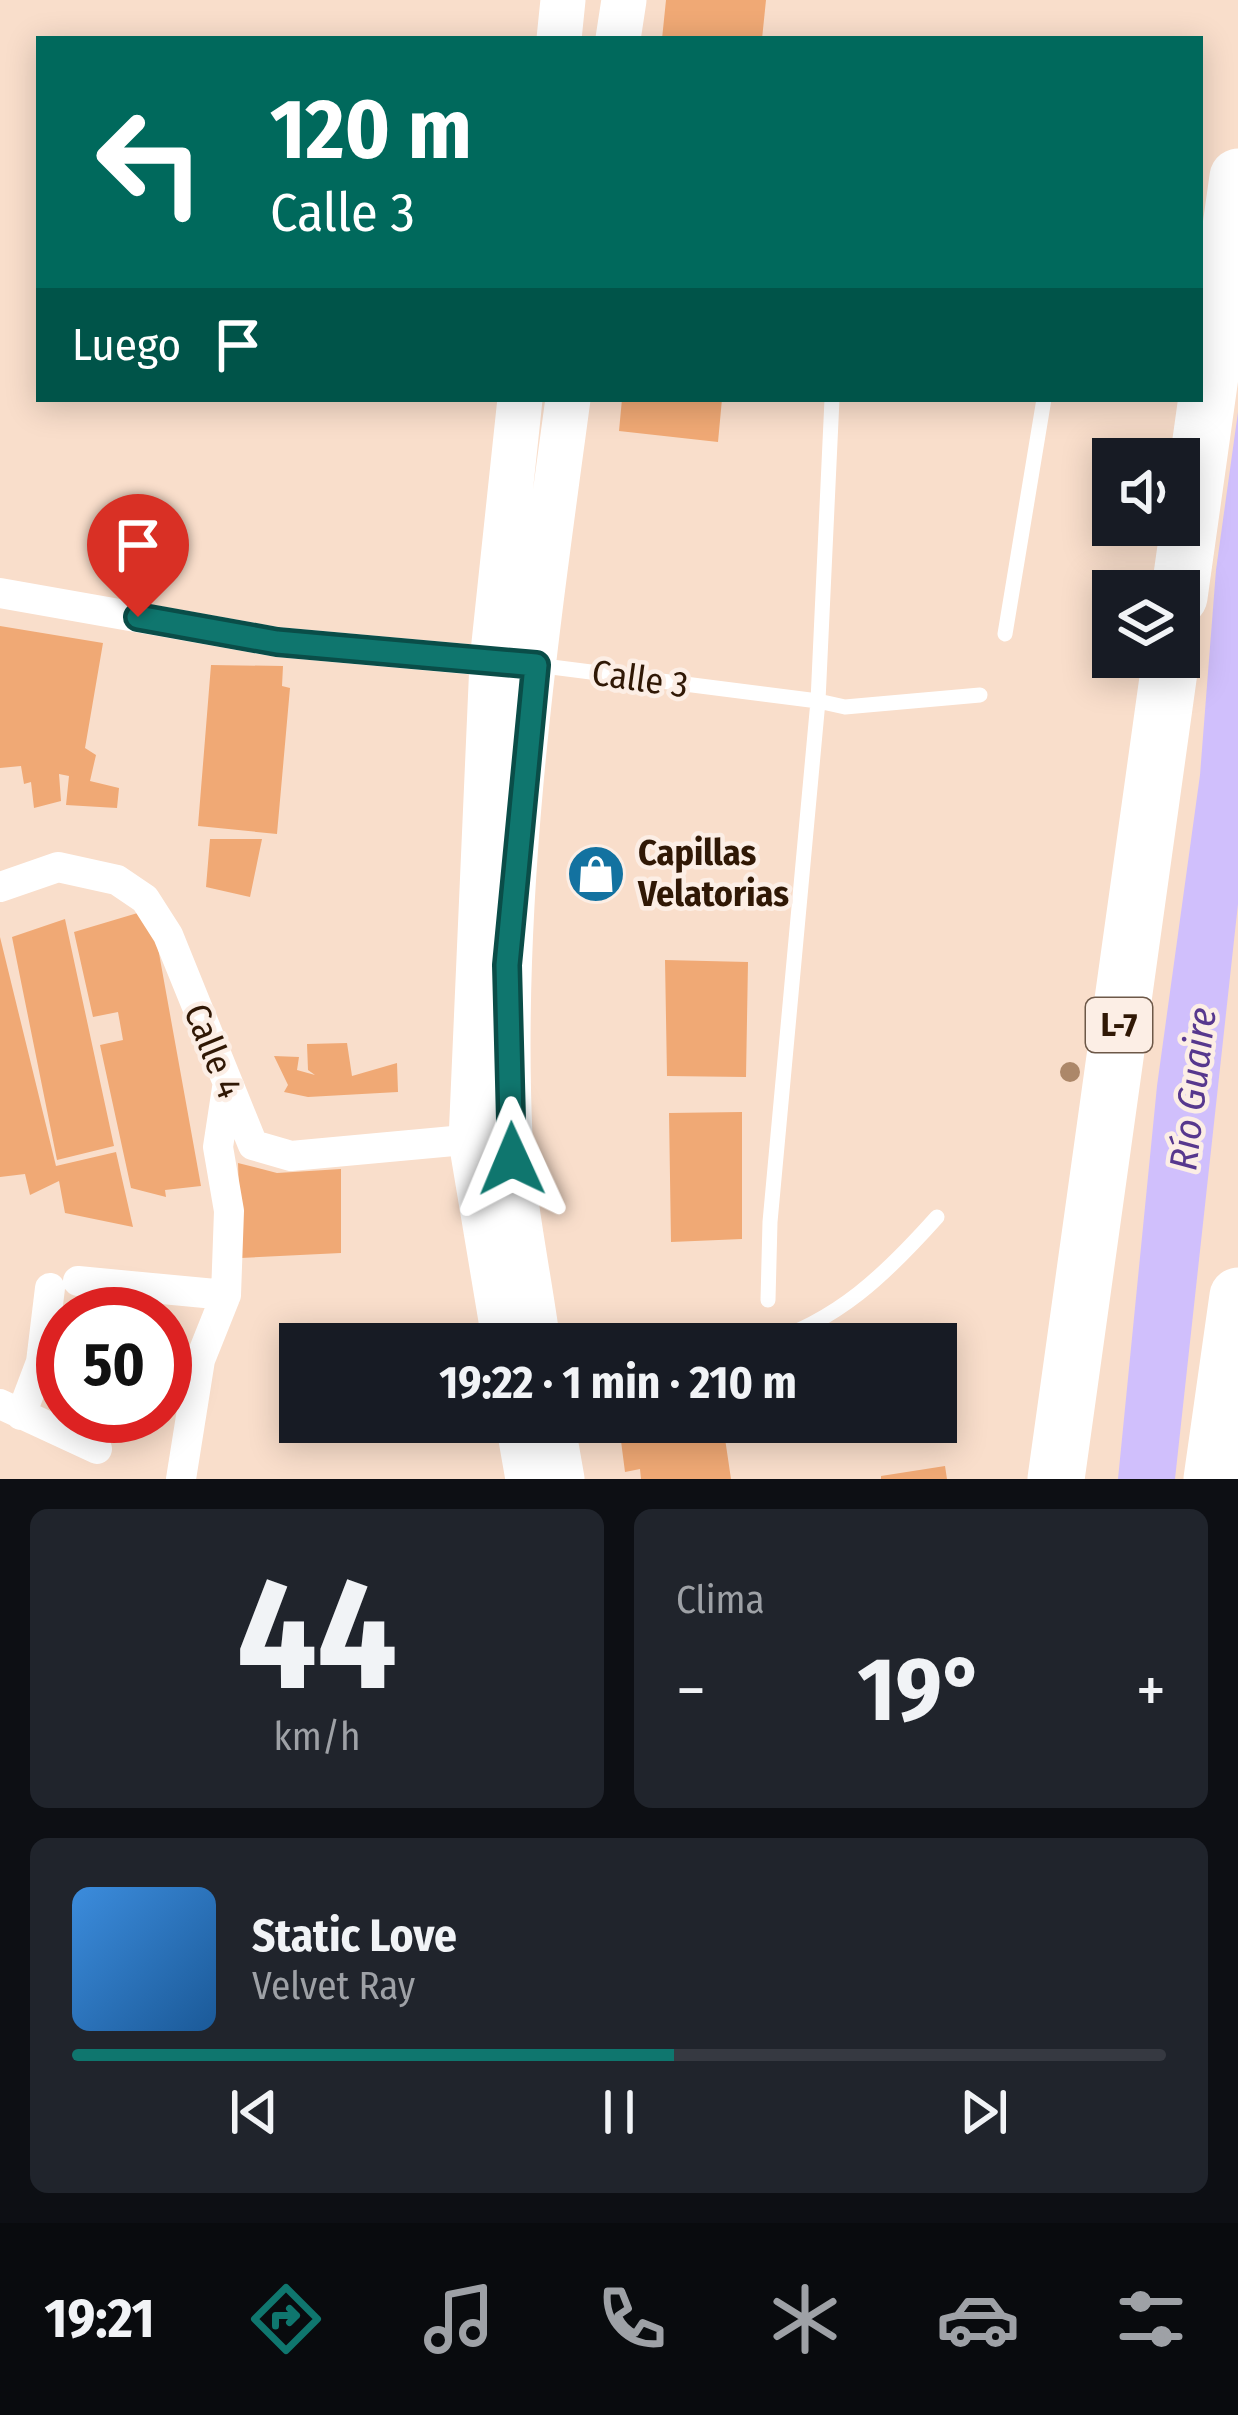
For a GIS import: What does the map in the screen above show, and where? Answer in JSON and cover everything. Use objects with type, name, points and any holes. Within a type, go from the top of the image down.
[{"type":"highway","points":[[1183,570],[1238,177]]},
{"type":"highway","name":"L-7","points":[[1056,1479],[1168,678]]},
{"type":"highway","points":[[1212,1479],[1238,1296]]},
{"type":"main road","points":[[559,36],[563,0]]},
{"type":"main road","points":[[618,36],[624,0]]},
{"type":"main road","points":[[503,1323],[490,1137],[514,664],[520,402]]},
{"type":"main road","points":[[514,664],[567,402]]},
{"type":"main road","points":[[490,1137],[533,1323]]},
{"type":"main road","points":[[522,1443],[528,1479]]},
{"type":"main road","points":[[556,1443],[562,1479]]},
{"type":"street","name":"Calle 3","points":[[0,592],[277,642],[514,664]]},
{"type":"street","name":"Calle 4","points":[[0,887],[58,868],[117,880],[145,898],[168,935],[253,1144],[291,1156],[490,1137]]},
{"type":"street","points":[[181,1479],[200,1360],[226,1295],[229,1211],[218,1147],[227,1088]]},
{"type":"street","points":[[64,1287],[96,1287]]},
{"type":"street","points":[[192,1293],[226,1295]]},
{"type":"street","points":[[8,1412],[36,1393]]},
{"type":"street","points":[[8,1412],[98,1449]]},
{"type":"lane","points":[[768,1300],[770,1222],[818,701],[832,402]]},
{"type":"lane","points":[[1005,634],[1044,402]]},
{"type":"lane","name":"Calle 3","points":[[514,664],[845,706],[980,695]]},
{"type":"lane","points":[[817,1323],[878,1283],[938,1217]]},
{"type":"water","name":"Río Guaire","points":[[1238,412],[1238,904],[1175,1479],[1118,1479],[1157,1086],[1200,775],[1216,570]]},
{"type":"building","points":[[666,0],[766,0],[762,36],[662,36]]},
{"type":"building","points":[[622,402],[722,402],[718,442],[619,431]]},
{"type":"building","points":[[0,626],[103,643],[85,748],[96,755],[90,781],[119,788],[117,808],[66,805],[69,776],[59,774],[61,801],[34,808],[31,782],[24,784],[21,766],[0,768]]},
{"type":"building","points":[[211,665],[283,666],[282,686],[290,688],[277,834],[198,826]]},
{"type":"building","points":[[210,839],[262,839],[250,897],[206,887]]},
{"type":"building","points":[[151,909],[201,1186],[165,1190],[166,1197],[131,1188],[100,1045],[123,1040],[118,1012],[93,1017],[74,932]]},
{"type":"building","points":[[65,919],[114,1146],[57,1160],[12,937]]},
{"type":"building","points":[[0,937],[56,1166],[116,1152],[133,1227],[65,1213],[59,1181],[30,1195],[25,1174],[0,1177]]},
{"type":"building","points":[[665,960],[748,962],[746,1077],[667,1076]]},
{"type":"building","points":[[347,1043],[352,1076],[397,1063],[398,1092],[308,1097],[284,1092],[288,1085],[274,1056],[299,1057],[297,1070],[315,1075],[308,1070],[307,1044]]},
{"type":"building","points":[[742,1112],[742,1239],[671,1242],[669,1113]]},
{"type":"building","points":[[238,1163],[277,1173],[341,1169],[341,1253],[241,1258]]},
{"type":"building","points":[[621,1443],[726,1443],[731,1479],[641,1479],[640,1469],[625,1472]]},
{"type":"building","points":[[945,1466],[947,1479],[881,1479],[881,1476]]},
{"type":"place","name":"Capillas Velatorias","points":[[596,874]]},
{"type":"route","points":[[138,617],[277,642],[536,665],[507,965],[512,1159]]}]
